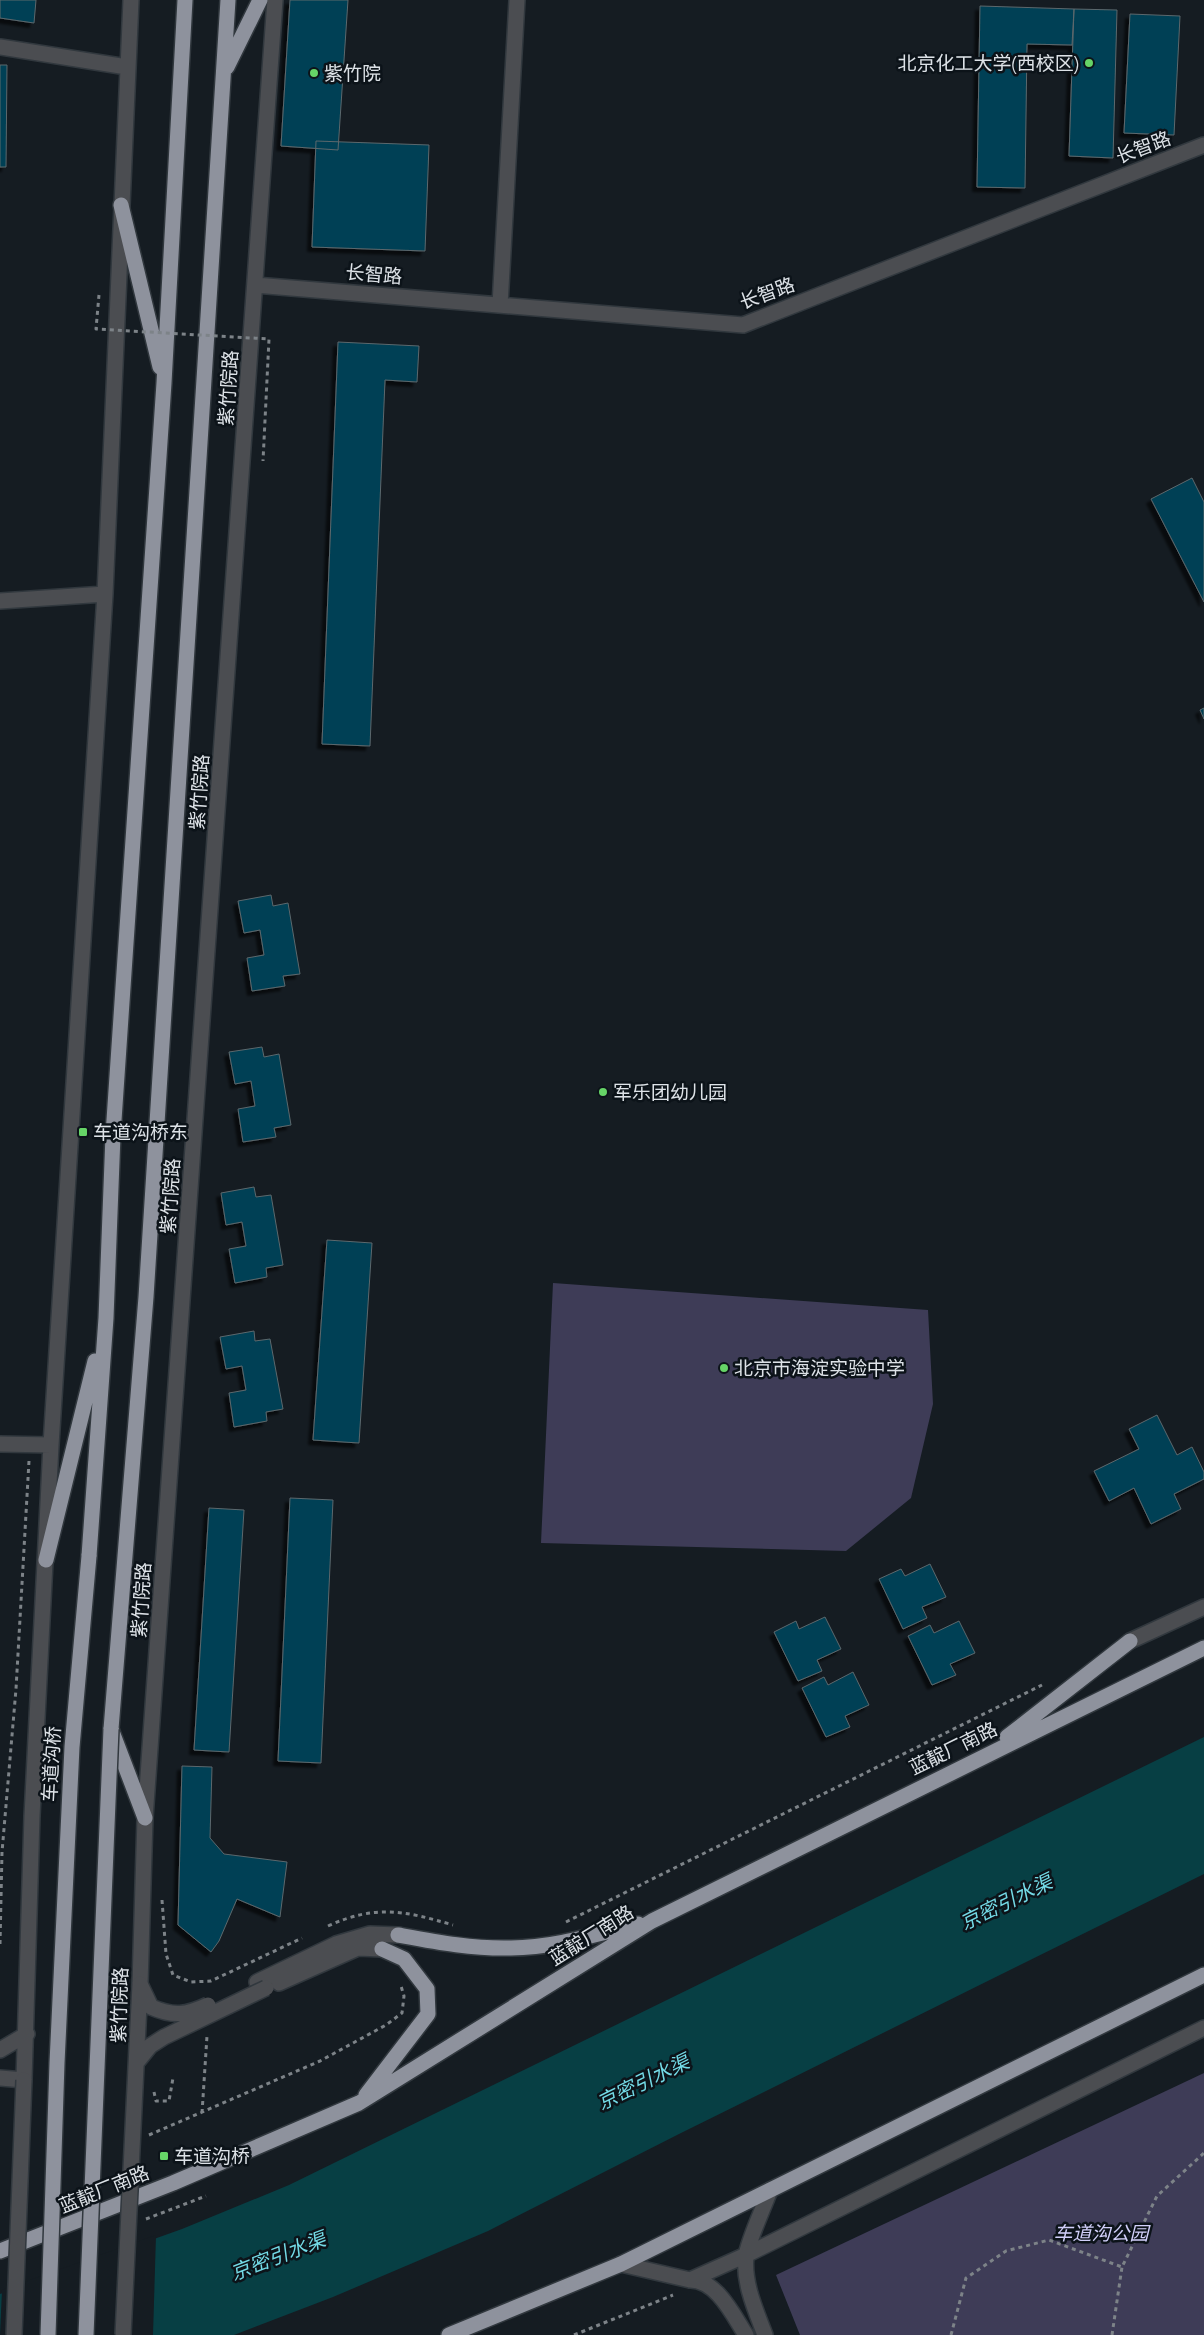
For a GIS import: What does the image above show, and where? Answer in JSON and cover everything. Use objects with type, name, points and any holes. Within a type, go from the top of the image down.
[{"type":"highway","points":[[46,1560],[106,1318],[113,1135],[164,383],[185,0]]},
{"type":"highway","name":"紫竹院路","points":[[111,1729],[146,1297],[228,0]]},
{"type":"highway","points":[[223,75],[260,0]]},
{"type":"highway","points":[[121,205],[164,383]]},
{"type":"highway","name":"车道沟桥","points":[[48,2335],[57,2063],[72,1747],[89,1556],[106,1318]]},
{"type":"highway","points":[[981,1756],[1130,1641]]},
{"type":"highway","name":"蓝靛厂南路","points":[[0,2251],[173,2183],[359,2103],[652,1921],[981,1756],[1204,1648]]},
{"type":"highway","points":[[111,1729],[146,1818]]},
{"type":"highway","points":[[86,2335],[111,1729]]},
{"type":"highway","points":[[398,1935],[459,1947],[513,1948],[565,1941],[652,1921]]},
{"type":"highway","points":[[359,2103],[428,2014],[427,1989],[404,1959],[382,1949]]},
{"type":"highway","points":[[449,2335],[620,2264],[1204,1975]]},
{"type":"street","points":[[14,2335],[26,2034],[32,1816],[52,1446],[105,594],[131,0]]},
{"type":"street","name":"紫竹院路","points":[[123,2335],[137,2062],[146,1818],[275,0]]},
{"type":"street","points":[[500,305],[517,0]]},
{"type":"street","points":[[0,46],[128,66]]},
{"type":"street","name":"长智路","points":[[255,284],[743,325],[1204,145]]},
{"type":"street","points":[[0,601],[105,594]]},
{"type":"street","points":[[0,1444],[52,1446]]},
{"type":"street","points":[[1130,1641],[1204,1606]]},
{"type":"street","points":[[137,2062],[150,2046],[164,2037],[336,1944],[370,1934],[398,1935]]},
{"type":"street","points":[[140,1984],[151,2008],[168,2015],[192,2012],[358,1948],[382,1949]]},
{"type":"street","points":[[695,2280],[1204,2028]]},
{"type":"street","points":[[0,2050],[26,2034]]},
{"type":"street","points":[[0,2078],[24,2080]]},
{"type":"street","points":[[765,2335],[754,2306],[746,2272],[746,2255],[770,2190]]},
{"type":"street","points":[[620,2264],[695,2280],[722,2297],[746,2335]]},
{"type":"path","points":[[99,295],[96,329],[269,339],[263,461]]},
{"type":"path","points":[[0,1944],[2,1852],[16,1689],[30,1445]]},
{"type":"path","name":"蓝靛厂南路","points":[[558,1926],[1050,1681]]},
{"type":"path","points":[[162,1898],[166,1954],[173,1974],[190,1982],[211,1981],[308,1935]]},
{"type":"path","points":[[326,1927],[375,1911],[411,1913],[460,1927]]},
{"type":"path","points":[[141,2139],[320,2061],[386,2025],[402,2013],[404,1996],[399,1980]]},
{"type":"path","points":[[210,1990],[211,1981]]},
{"type":"path","points":[[202,2113],[208,2028]]},
{"type":"path","points":[[135,2092],[153,2087],[156,2100],[169,2101],[173,2078]]},
{"type":"path","points":[[1112,2335],[1122,2267],[1157,2196],[1204,2153]]},
{"type":"path","points":[[129,2225],[206,2196]]},
{"type":"path","points":[[951,2335],[966,2278],[1006,2251],[1049,2240],[1122,2267]]},
{"type":"path","points":[[574,2335],[673,2295],[695,2280]]},
{"type":"green space","points":[[553,1283],[928,1310],[933,1404],[911,1498],[846,1551],[541,1543]]},
{"type":"green space","name":"车道沟公园","points":[[1204,2073],[1204,2335],[800,2335],[776,2275]]},
{"type":"water","name":"京密引水渠","points":[[1204,1737],[1204,1874],[681,2133],[488,2231],[333,2297],[234,2335],[0,2335],[0,2294],[182,2229],[289,2185]]},
{"type":"pier","points":[[156,2235],[153,2335],[0,2335],[2,2290]]},
{"type":"building","points":[[0,0],[36,0],[34,23],[0,18]]},
{"type":"building","name":"紫竹院","points":[[290,0],[348,0],[338,150],[281,146]]},
{"type":"building","points":[[980,6],[1074,9],[1072,45],[1027,44],[1025,188],[977,187]]},
{"type":"building","points":[[1074,9],[1117,10],[1113,158],[1069,156]]},
{"type":"building","points":[[1130,14],[1180,16],[1174,135],[1124,133]]},
{"type":"building","points":[[0,65],[7,65],[6,167],[0,167]]},
{"type":"building","points":[[316,141],[429,145],[425,251],[312,247]]},
{"type":"building","points":[[338,342],[419,346],[417,382],[385,380],[370,746],[322,744]]},
{"type":"building","points":[[1192,478],[1204,502],[1204,602],[1151,499]]},
{"type":"building","points":[[1204,708],[1204,719],[1200,710]]},
{"type":"building","points":[[271,895],[273,906],[288,903],[300,974],[283,976],[285,986],[252,991],[247,958],[264,955],[260,930],[244,933],[238,901]]},
{"type":"building","points":[[262,1047],[264,1057],[279,1054],[291,1125],[274,1128],[276,1137],[243,1142],[238,1109],[255,1106],[251,1081],[235,1084],[229,1052]]},
{"type":"building","points":[[254,1187],[256,1197],[271,1195],[283,1265],[266,1268],[267,1277],[235,1283],[229,1249],[246,1246],[242,1222],[226,1225],[221,1193]]},
{"type":"building","points":[[327,1240],[372,1243],[359,1443],[313,1440]]},
{"type":"building","points":[[254,1331],[255,1341],[270,1339],[283,1409],[266,1412],[267,1421],[234,1427],[229,1393],[246,1390],[242,1366],[226,1369],[220,1337]]},
{"type":"building","points":[[1157,1415],[1177,1455],[1192,1447],[1204,1472],[1204,1479],[1174,1494],[1181,1509],[1151,1524],[1134,1488],[1109,1501],[1094,1471],[1139,1449],[1129,1429]]},
{"type":"building","points":[[290,1498],[333,1500],[321,1763],[278,1761]]},
{"type":"building","points":[[209,1508],[244,1510],[229,1752],[194,1750]]},
{"type":"building","points":[[930,1564],[946,1597],[922,1607],[927,1618],[903,1629],[879,1579],[901,1569],[905,1576]]},
{"type":"building","points":[[825,1617],[841,1649],[817,1660],[822,1671],[798,1681],[774,1632],[796,1621],[799,1629]]},
{"type":"building","points":[[959,1621],[975,1653],[950,1664],[956,1675],[932,1685],[908,1636],[930,1625],[934,1633]]},
{"type":"building","points":[[853,1672],[869,1705],[845,1716],[850,1727],[826,1737],[802,1688],[824,1677],[828,1685]]},
{"type":"building","points":[[182,1766],[212,1767],[210,1838],[224,1854],[287,1862],[280,1917],[237,1899],[219,1941],[211,1952],[178,1925]]},
{"type":"place","name":"北京化工大学(西校区)","points":[[1089,63]]},
{"type":"place","name":"紫竹院","points":[[314,73]]},
{"type":"place","name":"军乐团幼儿园","points":[[603,1092]]},
{"type":"place","name":"车道沟桥东","points":[[83,1132]]},
{"type":"place","name":"北京市海淀实验中学","points":[[724,1368]]},
{"type":"place","name":"车道沟桥","points":[[164,2156]]}]
